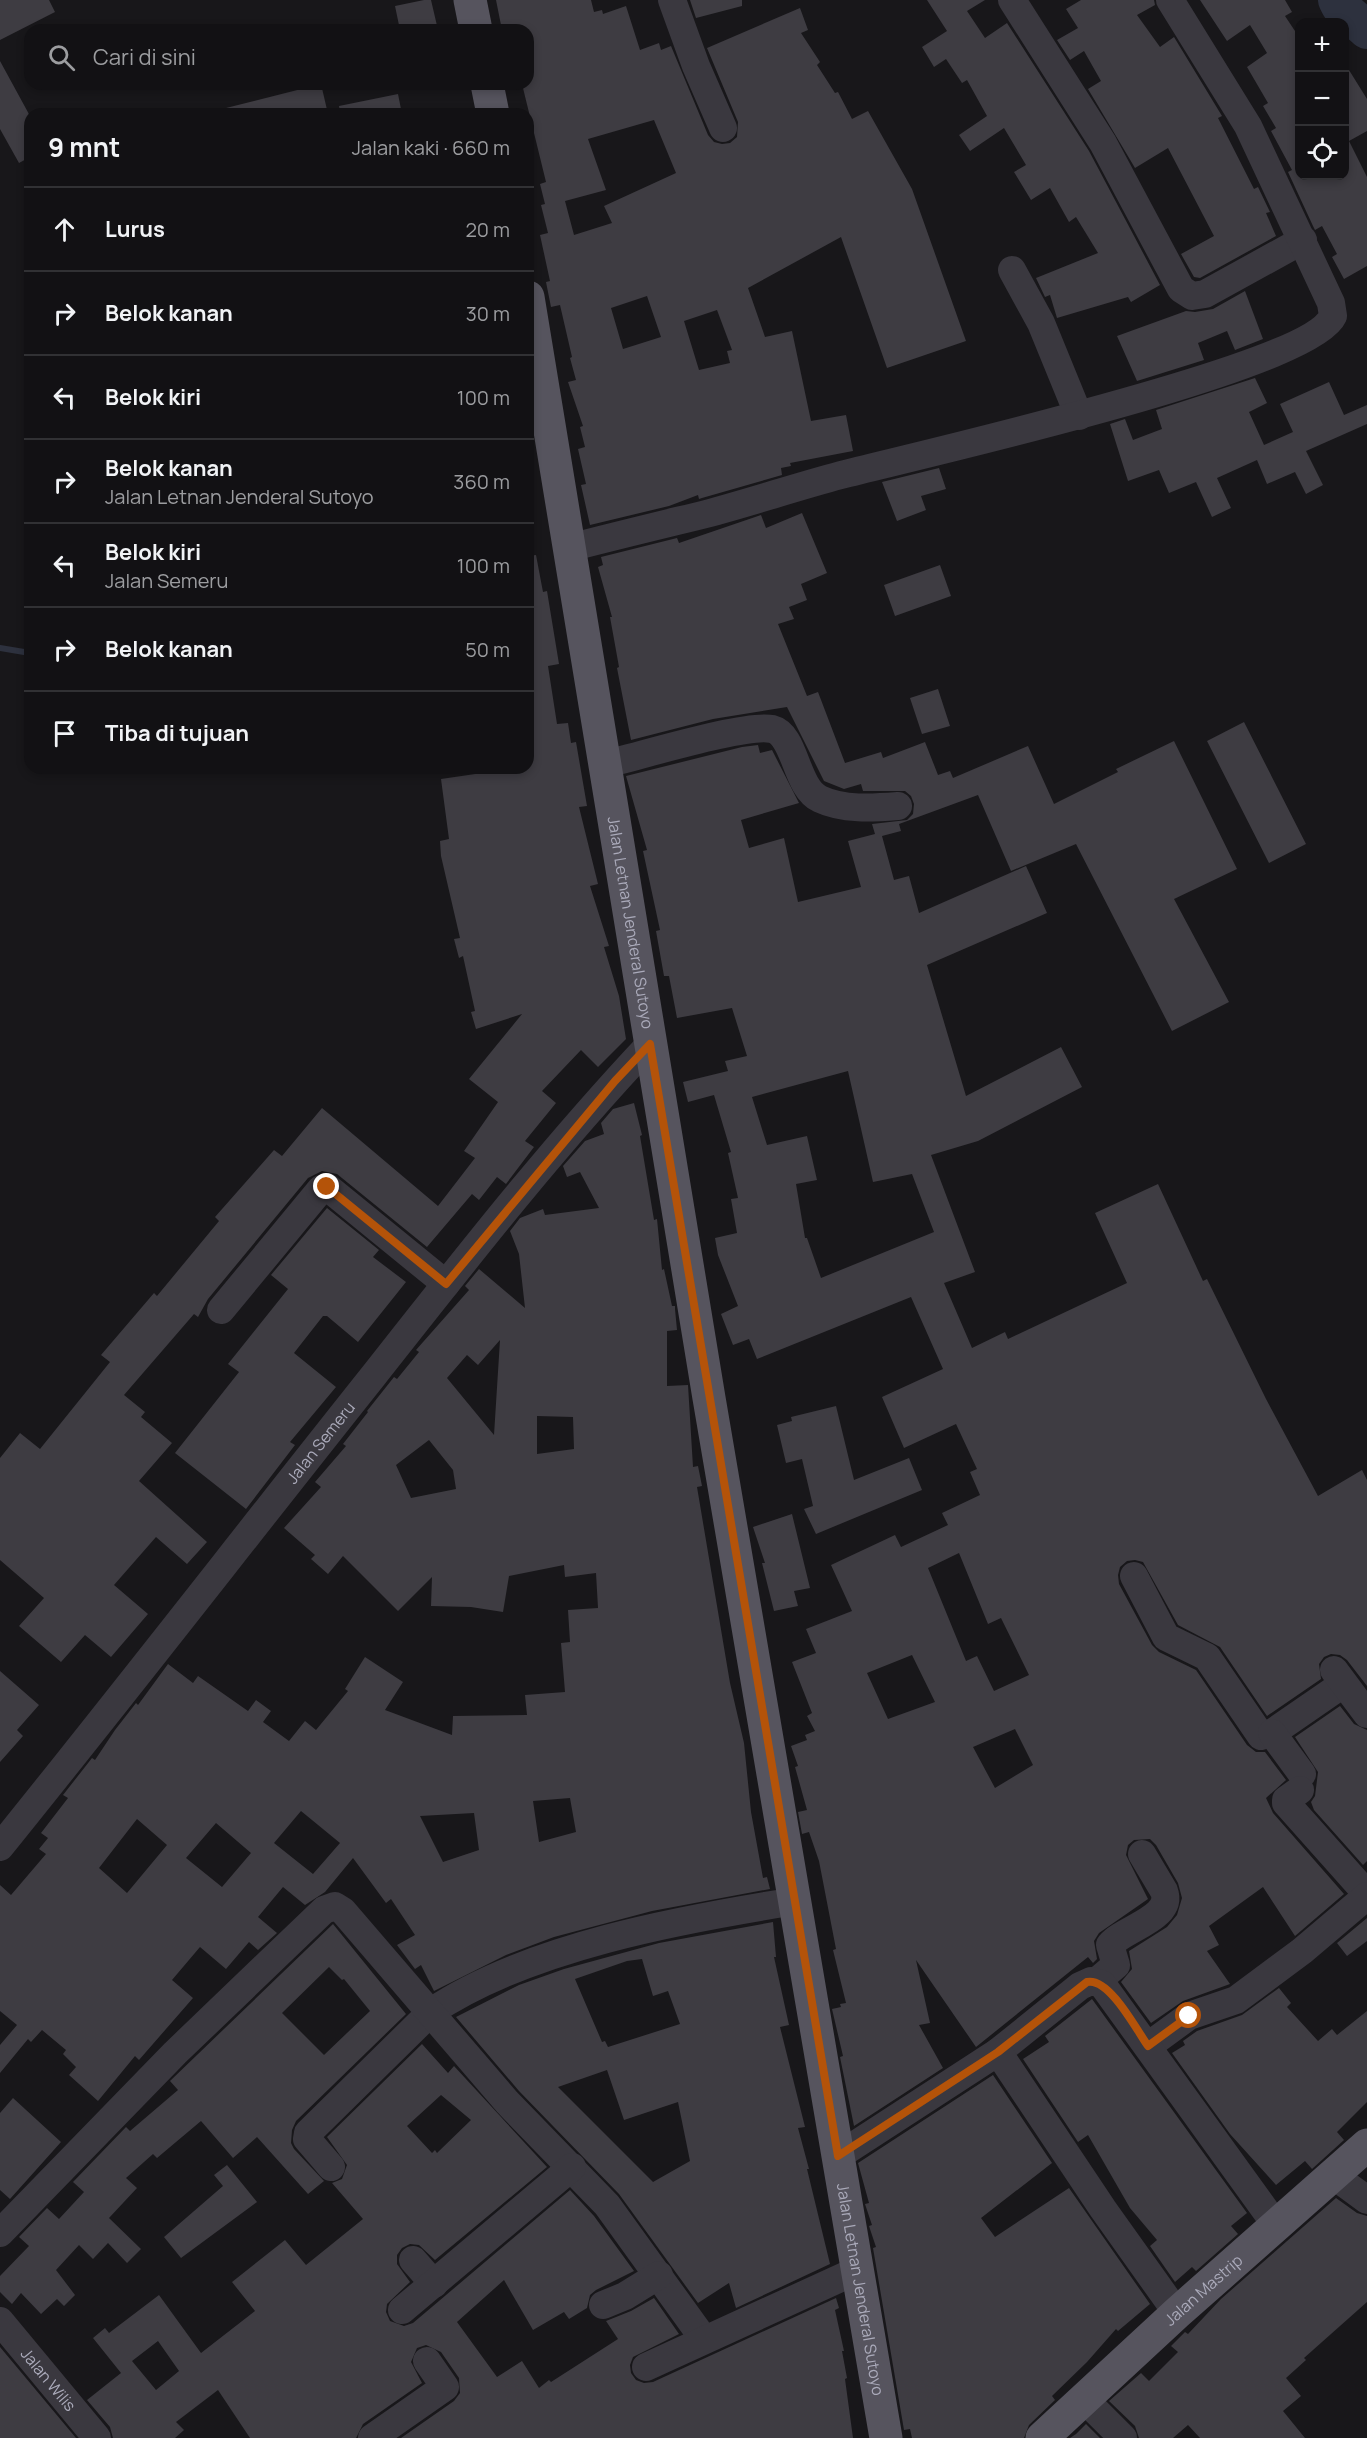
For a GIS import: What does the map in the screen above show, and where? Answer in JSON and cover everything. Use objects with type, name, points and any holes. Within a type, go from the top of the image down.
[{"type":"main road","points":[[470,0],[475,24]]},
{"type":"main road","points":[[488,90],[492,108]]},
{"type":"main road","name":"Jalan Letnan Jenderal Sutoyo","points":[[534,334],[650,1044],[886,2438]]},
{"type":"main road","name":"Jalan Mastrip","points":[[1042,2438],[1177,2313],[1367,2145]]},
{"type":"street","points":[[672,0],[696,66],[723,128]]},
{"type":"street","points":[[1012,0],[1103,143],[1181,289],[1192,296],[1205,294],[1303,240]]},
{"type":"street","points":[[569,548],[1079,416],[1272,354],[1323,330],[1330,321],[1333,310],[1303,240],[1248,126],[1170,0]]},
{"type":"street","points":[[1012,270],[1041,323],[1079,416]]},
{"type":"street","points":[[605,765],[740,731],[769,729],[784,738],[808,789],[820,799],[854,807],[898,806]]},
{"type":"street","name":"Jalan Semeru","points":[[0,1847],[173,1633],[446,1284],[602,1097],[650,1044]]},
{"type":"street","points":[[221,1310],[321,1189],[327,1187],[446,1284]]},
{"type":"street","points":[[1134,1576],[1166,1637],[1207,1657],[1261,1736],[1272,1733],[1339,1677],[1367,1714]]},
{"type":"street","points":[[1148,2046],[1189,2016],[1236,2000],[1302,1951],[1367,1895],[1286,1803],[1301,1782],[1272,1733]]},
{"type":"street","points":[[838,2156],[998,2052],[1080,1986],[1096,1982],[1116,1965],[1110,1945],[1116,1938],[1165,1907],[1167,1898],[1142,1854]]},
{"type":"street","points":[[331,2167],[307,2139],[308,2133],[431,2012],[490,1980],[581,1947],[700,1917],[796,1901]]},
{"type":"street","points":[[0,2233],[175,2053],[329,1906],[335,1906],[343,1911],[507,2102],[608,2205],[703,2338]]},
{"type":"street","points":[[1096,1982],[1107,1988],[1276,2225]]},
{"type":"street","points":[[998,2052],[1103,2209],[1177,2313]]},
{"type":"street","points":[[402,2310],[572,2167]]},
{"type":"street","points":[[1333,2175],[1367,2200]]},
{"type":"street","points":[[413,2260],[434,2284]]},
{"type":"street","points":[[646,2367],[703,2338],[858,2270]]},
{"type":"street","points":[[603,2305],[659,2275]]},
{"type":"street","name":"Jalan Wilis","points":[[0,2321],[97,2438]]},
{"type":"street","points":[[372,2438],[445,2387],[427,2361]]},
{"type":"street","points":[[1084,2399],[1124,2438]]},
{"type":"building","points":[[0,0],[49,0],[55,12],[31,24],[24,24],[24,28],[0,40]]},
{"type":"building","points":[[431,0],[437,24],[399,24],[395,6]]},
{"type":"building","points":[[496,0],[591,0],[594,12],[602,10],[603,14],[626,6],[640,50],[659,43],[661,50],[671,46],[708,135],[714,142],[722,144],[730,143],[737,137],[738,122],[707,48],[800,8],[808,30],[801,33],[820,62],[817,65],[835,93],[838,92],[852,119],[868,111],[912,189],[966,341],[887,368],[841,237],[748,288],[765,337],[792,331],[811,421],[846,415],[853,451],[790,463],[791,466],[781,468],[782,475],[699,499],[698,495],[669,506],[590,525],[581,485],[586,484],[578,449],[585,447],[580,427],[583,426],[568,382],[576,380],[570,358],[572,357],[560,305],[551,307],[546,282],[550,281],[540,235],[548,233],[541,205],[545,204],[540,184],[546,182],[534,133],[534,108],[528,108],[523,90],[534,90],[534,24],[501,24]],"holes":[[[654,120],[676,173],[604,206],[612,223],[574,235],[565,201],[606,190],[588,139]],[[647,296],[661,337],[623,349],[611,308]],[[717,310],[732,350],[727,351],[730,363],[699,370],[684,321]]]},
{"type":"building","points":[[690,0],[742,0],[742,6],[696,18]]},
{"type":"building","points":[[927,0],[985,0],[967,11],[985,38],[1007,23],[1089,151],[1160,285],[1131,302],[1128,297],[1057,318],[1050,295],[1045,297],[1036,278],[1098,253],[1076,217],[1069,222],[1050,188],[1031,200],[1014,172],[1026,165],[1004,128],[970,151],[959,135],[987,116],[967,80],[962,83],[946,59],[934,67],[922,47],[947,31]]},
{"type":"building","points":[[1081,0],[1154,0],[1155,5],[1137,15],[1160,47],[1174,37],[1222,116],[1218,118],[1254,189],[1258,187],[1270,212],[1266,213],[1276,236],[1200,278],[1194,277],[1181,254],[1214,236],[1168,148],[1135,168],[1088,89],[1101,81],[1084,51],[1070,60],[1057,40],[1078,28],[1066,9]]},
{"type":"building","points":[[1200,0],[1285,0],[1292,12],[1285,16],[1295,31],[1295,180],[1349,180],[1349,141],[1367,177],[1367,266],[1344,279],[1332,257],[1337,254],[1322,226],[1315,230],[1288,172],[1292,170],[1271,131],[1276,128],[1263,106],[1268,103],[1247,67],[1267,53],[1250,25],[1227,41]]},
{"type":"building","points":[[0,61],[26,108],[24,160],[19,163],[0,129]]},
{"type":"building","points":[[1349,70],[1367,99],[1367,131],[1349,141]]},
{"type":"building","points":[[297,90],[322,90],[327,108],[226,108]]},
{"type":"building","points":[[398,94],[401,108],[339,108],[339,106]]},
{"type":"building","points":[[1245,291],[1263,339],[1235,350],[1227,331],[1198,343],[1204,360],[1137,381],[1117,336],[1186,311],[1213,309]]},
{"type":"building","points":[[1255,378],[1267,403],[1249,412],[1264,445],[1293,432],[1280,404],[1329,382],[1344,415],[1367,405],[1367,424],[1306,451],[1323,485],[1306,494],[1295,472],[1267,484],[1257,460],[1217,478],[1231,508],[1212,517],[1196,482],[1169,493],[1159,470],[1128,481],[1110,424],[1125,419],[1133,440],[1162,429],[1156,410]]},
{"type":"building","points":[[939,468],[946,489],[921,496],[926,510],[897,521],[882,482]]},
{"type":"building","points":[[802,513],[827,573],[801,584],[807,600],[789,607],[794,619],[778,624],[807,696],[818,692],[845,763],[881,752],[883,758],[925,742],[938,775],[950,771],[953,778],[1028,746],[1054,804],[1118,772],[1116,769],[1174,741],[1237,869],[1174,899],[1229,1002],[1172,1031],[1076,844],[1011,871],[978,795],[899,824],[901,831],[882,836],[894,880],[909,876],[919,913],[1026,866],[1047,913],[927,965],[966,1096],[1061,1047],[1082,1087],[978,1141],[931,1155],[975,1272],[944,1283],[972,1348],[1005,1332],[1008,1339],[1127,1283],[1095,1213],[1158,1184],[1203,1281],[1207,1279],[1266,1399],[1318,1496],[1362,1470],[1367,1480],[1367,1686],[1347,1660],[1340,1655],[1331,1654],[1324,1657],[1319,1664],[1321,1679],[1267,1716],[1220,1647],[1178,1625],[1143,1562],[1127,1561],[1120,1567],[1118,1575],[1119,1584],[1152,1645],[1159,1652],[1196,1670],[1247,1745],[1256,1752],[1265,1752],[1286,1780],[1266,1798],[1273,1813],[1344,1894],[1295,1936],[1263,1887],[1209,1926],[1219,1945],[1207,1951],[1230,1984],[1183,2001],[1151,2023],[1121,1982],[1132,1969],[1129,1951],[1167,1927],[1177,1915],[1182,1898],[1178,1883],[1156,1845],[1150,1839],[1134,1840],[1128,1845],[1126,1855],[1148,1899],[1099,1933],[1094,1941],[1097,1959],[1093,1963],[1088,1957],[976,2047],[916,1960],[930,2023],[919,2025],[943,2068],[854,2126],[840,2057],[843,2056],[832,2009],[846,2003],[833,1950],[836,1949],[819,1861],[809,1832],[802,1834],[798,1812],[807,1810],[795,1767],[798,1766],[791,1746],[807,1740],[805,1735],[815,1731],[807,1716],[812,1713],[792,1662],[816,1653],[806,1629],[852,1611],[831,1565],[895,1535],[901,1547],[948,1525],[942,1513],[980,1495],[970,1472],[977,1469],[956,1424],[904,1448],[882,1397],[943,1369],[911,1297],[757,1359],[749,1339],[733,1345],[721,1314],[738,1306],[718,1255],[715,1238],[737,1233],[731,1199],[738,1198],[728,1153],[731,1152],[714,1095],[688,1102],[683,1082],[728,1071],[725,1061],[747,1056],[732,1008],[677,1018],[669,976],[664,976],[656,931],[660,930],[643,851],[647,850],[626,776],[742,747],[758,745],[760,753],[772,750],[799,803],[741,820],[749,848],[784,838],[798,902],[861,887],[848,841],[875,834],[872,824],[907,820],[913,814],[914,804],[911,796],[905,791],[863,791],[861,784],[844,789],[824,781],[787,707],[713,719],[631,740],[617,668],[619,667],[610,617],[612,617],[598,567],[603,565],[601,557],[677,538],[679,543],[761,515],[766,528]],"holes":[[[848,1071],[873,1182],[912,1174],[934,1232],[821,1278],[807,1238],[805,1238],[796,1184],[817,1180],[807,1136],[767,1145],[752,1097]],[[959,1553],[988,1624],[1001,1618],[1029,1675],[994,1691],[977,1656],[966,1661],[928,1568]],[[912,1655],[935,1702],[888,1719],[867,1673]],[[1015,1729],[1033,1765],[995,1788],[973,1747]]]},
{"type":"building","points":[[534,555],[536,555],[543,592],[547,591],[559,664],[548,666],[557,724],[568,723],[571,743],[576,742],[587,806],[579,807],[598,884],[590,886],[609,946],[604,947],[619,996],[626,1039],[598,1067],[581,1050],[542,1091],[556,1103],[525,1141],[534,1147],[506,1184],[497,1177],[479,1200],[472,1194],[427,1247],[337,1174],[322,1171],[308,1178],[208,1299],[198,1317],[194,1314],[124,1395],[145,1412],[141,1417],[172,1443],[139,1481],[207,1542],[187,1564],[156,1537],[114,1585],[148,1614],[111,1657],[85,1635],[61,1662],[19,1626],[44,1598],[0,1560],[0,1458],[20,1433],[40,1449],[110,1362],[101,1355],[154,1293],[157,1296],[219,1221],[215,1217],[274,1150],[282,1156],[322,1108],[438,1206],[475,1158],[464,1151],[498,1102],[469,1079],[522,1014],[476,1029],[471,1012],[475,1011],[463,956],[459,958],[454,939],[460,938],[441,856],[440,841],[449,839],[441,779],[475,774],[534,774]]},
{"type":"building","points":[[940,565],[951,596],[895,616],[884,585]]},
{"type":"building","points":[[938,689],[950,726],[922,734],[910,698]]},
{"type":"building","points":[[1244,722],[1306,844],[1269,863],[1207,741]]},
{"type":"building","points":[[634,1103],[642,1135],[640,1136],[654,1220],[657,1219],[662,1270],[664,1269],[672,1306],[675,1306],[677,1330],[667,1331],[667,1386],[688,1385],[693,1467],[698,1466],[702,1486],[697,1487],[730,1683],[744,1743],[751,1812],[763,1878],[767,1877],[770,1889],[652,1911],[554,1937],[506,1955],[434,1991],[421,1965],[415,1969],[397,1945],[415,1935],[391,1899],[386,1903],[353,1858],[325,1892],[305,1905],[283,1887],[258,1917],[277,1933],[258,1950],[249,1942],[226,1969],[200,1947],[172,1980],[193,1998],[139,2060],[135,2056],[98,2101],[69,2075],[76,2067],[63,2054],[66,2050],[42,2030],[31,2042],[28,2039],[0,2073],[0,2045],[17,2025],[0,2011],[0,1885],[11,1895],[46,1854],[39,1849],[48,1838],[41,1833],[68,1798],[63,1795],[92,1758],[95,1760],[115,1730],[136,1703],[138,1705],[168,1664],[193,1683],[198,1676],[248,1711],[256,1700],[271,1711],[263,1722],[289,1741],[305,1721],[316,1730],[348,1691],[345,1689],[365,1657],[403,1682],[385,1710],[452,1735],[453,1716],[527,1715],[525,1695],[565,1692],[561,1643],[570,1642],[568,1610],[598,1608],[596,1573],[565,1577],[564,1565],[509,1576],[503,1612],[471,1607],[431,1606],[432,1577],[398,1611],[343,1556],[328,1574],[311,1559],[315,1555],[284,1528],[321,1487],[315,1482],[346,1446],[343,1444],[394,1377],[397,1379],[419,1352],[416,1350],[469,1290],[465,1286],[479,1269],[525,1308],[519,1254],[510,1231],[520,1218],[543,1209],[545,1215],[599,1208],[580,1172],[567,1177],[563,1166],[585,1141],[604,1134],[601,1123],[613,1109]],"holes":[[[500,1340],[494,1435],[447,1378],[467,1355],[478,1365]],[[537,1416],[573,1417],[574,1449],[537,1454]],[[429,1440],[453,1470],[456,1489],[411,1498],[396,1465]],[[570,1798],[576,1832],[539,1842],[533,1801]],[[301,1811],[340,1843],[313,1874],[274,1843]],[[474,1813],[479,1850],[443,1862],[420,1816]],[[137,1819],[167,1845],[127,1893],[99,1868]],[[216,1823],[251,1853],[222,1887],[186,1858]]]},
{"type":"building","points":[[327,1208],[379,1250],[373,1257],[406,1282],[358,1342],[327,1316],[323,1316],[294,1353],[336,1387],[290,1442],[295,1445],[246,1509],[175,1453],[239,1372],[228,1364],[288,1289],[271,1275]]},
{"type":"building","points":[[836,1406],[854,1480],[909,1458],[922,1490],[816,1534],[804,1509],[813,1506],[802,1459],[786,1463],[777,1425],[792,1421],[791,1417]]},
{"type":"building","points":[[792,1514],[810,1588],[794,1591],[798,1606],[774,1611],[762,1563],[765,1563],[753,1527]]},
{"type":"building","points":[[0,1671],[39,1705],[17,1730],[23,1736],[0,1762]]},
{"type":"building","points":[[1340,1706],[1354,1724],[1367,1730],[1367,1861],[1363,1865],[1314,1810],[1311,1802],[1315,1796],[1318,1772],[1295,1737]]},
{"type":"building","points":[[1367,1918],[1367,1941],[1347,1956],[1337,1943]]},
{"type":"building","points":[[773,1922],[776,1957],[774,1957],[789,2025],[780,2027],[805,2127],[798,2128],[830,2264],[736,2308],[729,2283],[698,2303],[619,2194],[519,2091],[456,2017],[519,1985],[564,1969],[659,1943]],"holes":[[[642,1959],[653,1996],[668,1991],[680,2024],[608,2047],[605,2041],[602,2042],[575,1979],[627,1961]],[[607,2070],[624,2120],[678,2102],[690,2161],[653,2182],[558,2087]]]},
{"type":"building","points":[[333,1924],[406,2014],[296,2121],[292,2130],[291,2143],[324,2181],[308,2194],[257,2137],[233,2158],[201,2121],[157,2158],[153,2154],[126,2178],[137,2188],[109,2218],[141,2249],[127,2263],[108,2243],[93,2259],[79,2245],[56,2270],[75,2295],[64,2306],[57,2299],[41,2314],[21,2293],[12,2304],[0,2292],[0,2276],[29,2246],[19,2237],[47,2208],[59,2219],[84,2192],[73,2182],[126,2127],[130,2131],[178,2090],[170,2081]],"holes":[[[329,1967],[342,1980],[344,1979],[370,2011],[324,2055],[282,2013]]]},
{"type":"building","points":[[1279,1988],[1291,2003],[1287,2007],[1318,2041],[1332,2029],[1337,2035],[1367,2011],[1367,2102],[1337,2132],[1344,2140],[1312,2169],[1305,2161],[1276,2185],[1230,2134],[1172,2053],[1185,2045],[1183,2041],[1197,2031],[1242,2015]]},
{"type":"building","points":[[1092,1999],[1247,2213],[1231,2226],[1238,2234],[1196,2271],[1192,2267],[1175,2282],[1150,2246],[1157,2240],[1130,2208],[1088,2135],[1078,2142],[1023,2059],[1049,2042],[1045,2036]]},
{"type":"building","points":[[422,2044],[448,2073],[454,2066],[547,2167],[435,2260],[419,2245],[410,2244],[402,2248],[397,2255],[397,2264],[410,2282],[387,2304],[386,2312],[390,2321],[404,2326],[413,2323],[570,2190],[594,2216],[634,2271],[596,2290],[590,2295],[587,2308],[569,2319],[564,2312],[533,2330],[504,2280],[457,2322],[497,2377],[522,2361],[539,2388],[549,2380],[551,2382],[618,2339],[606,2321],[654,2298],[679,2334],[633,2357],[630,2365],[631,2373],[636,2380],[644,2383],[653,2382],[836,2298],[839,2308],[835,2310],[844,2351],[842,2351],[853,2438],[401,2438],[454,2401],[460,2393],[459,2378],[441,2352],[426,2345],[417,2348],[411,2362],[422,2383],[363,2424],[356,2438],[250,2438],[218,2390],[176,2422],[184,2430],[175,2438],[113,2438],[110,2427],[87,2400],[121,2373],[93,2338],[105,2328],[109,2333],[159,2295],[201,2353],[255,2311],[232,2282],[285,2240],[306,2265],[363,2219],[332,2183],[342,2179],[347,2165],[327,2137]],"holes":[[[441,2095],[471,2120],[437,2153],[435,2150],[432,2153],[407,2126]],[[158,2341],[179,2371],[156,2390],[132,2361]]]},
{"type":"building","points":[[993,2075],[1052,2163],[981,2218],[995,2237],[1069,2188],[1150,2304],[1118,2331],[1116,2329],[1087,2362],[1052,2396],[1055,2400],[1029,2425],[1024,2438],[912,2438],[910,2429],[904,2430],[873,2248],[876,2247],[865,2204],[869,2203],[858,2163]]},
{"type":"building","points":[[13,2098],[61,2142],[10,2199],[0,2190],[0,2113]]},
{"type":"building","points":[[227,2165],[257,2202],[181,2258],[164,2237],[223,2186],[214,2175]]},
{"type":"building","points":[[1336,2198],[1357,2213],[1367,2216],[1367,2302],[1304,2358],[1306,2360],[1286,2378],[1301,2396],[1283,2411],[1305,2438],[1200,2438],[1188,2425],[1173,2438],[1139,2438],[1135,2426],[1109,2401],[1141,2373],[1149,2381],[1178,2352],[1171,2346],[1185,2332],[1188,2334],[1221,2299]]},
{"type":"building","points":[[0,2347],[76,2438],[0,2438]]},
{"type":"building","points":[[1086,2424],[1100,2438],[1070,2438],[1076,2434]]},
{"type":"waterway","points":[[1337,0],[1340,6],[1367,30]]},
{"type":"waterway","points":[[0,648],[24,652]]},
{"type":"route","points":[[327,1187],[446,1284],[615,1081],[650,1044],[838,2156],[998,2052],[1087,1982],[1096,1982],[1107,1988],[1148,2046],[1189,2016]]}]
